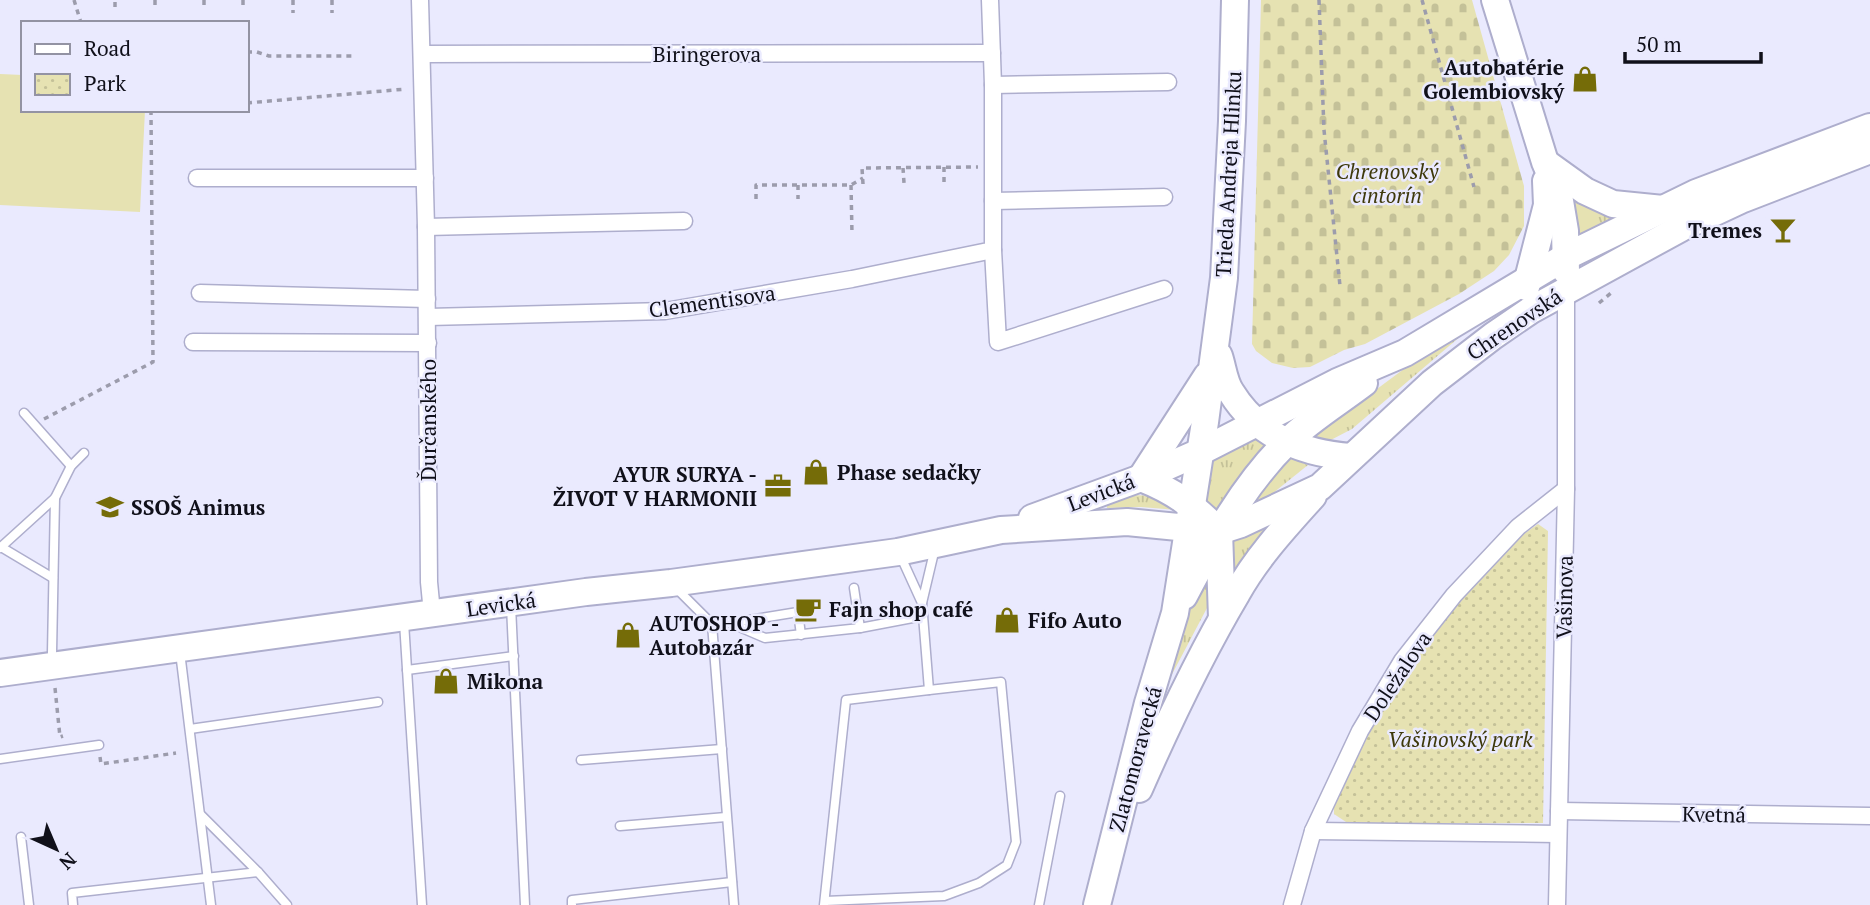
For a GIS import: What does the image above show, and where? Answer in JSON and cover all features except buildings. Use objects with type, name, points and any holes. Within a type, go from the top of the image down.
[{"type":"main road","name":"Trieda Andreja Hlinku","points":[[1216,348],[1224,278],[1235,0]]},
{"type":"main road","points":[[1495,0],[1545,162],[1559,195],[1567,256],[1566,289]]},
{"type":"main road","name":"Chrenovská","points":[[1200,452],[1337,382],[1405,353],[1530,276],[1663,209],[1696,193],[1870,127]]},
{"type":"main road","name":"Chrenovská","points":[[1189,516],[1219,531],[1241,524],[1320,487],[1432,383],[1493,335],[1566,289],[1681,228],[1744,199],[1870,150]]},
{"type":"main road","points":[[1545,162],[1585,191],[1613,204],[1663,209]]},
{"type":"main road","points":[[1493,335],[1526,288],[1530,276],[1547,205],[1545,162]]},
{"type":"main road","points":[[1216,348],[1230,391],[1258,424],[1286,443],[1303,450],[1350,457]]},
{"type":"main road","points":[[1175,613],[1216,348]]},
{"type":"main road","points":[[1189,516],[1165,488],[1140,478],[1205,381],[1216,348]]},
{"type":"main road","points":[[1175,613],[1219,531],[1248,488],[1286,443],[1405,353]]},
{"type":"main road","name":"Levická","points":[[1001,530],[1140,478],[1200,452]]},
{"type":"main road","points":[[1108,862],[1161,740],[1237,592],[1259,559],[1320,487]]},
{"type":"main road","name":"Levická","points":[[0,673],[898,552],[1001,530],[1100,523],[1146,523],[1189,516]]},
{"type":"main road","points":[[1219,531],[1223,620]]},
{"type":"main road","name":"Zlatomoravecká","points":[[1097,905],[1148,703],[1175,613]]},
{"type":"street","name":"Ďurčanského","points":[[420,0],[428,317],[429,582],[432,613]]},
{"type":"street","points":[[990,0],[993,250],[999,342],[1164,289]]},
{"type":"street","name":"Biringerova","points":[[423,54],[992,53]]},
{"type":"street","points":[[993,85],[1168,82]]},
{"type":"street","points":[[197,178],[425,178]]},
{"type":"street","points":[[993,201],[1164,197]]},
{"type":"street","points":[[426,227],[684,221]]},
{"type":"street","name":"Clementisova","points":[[428,317],[665,311],[852,279],[993,250]]},
{"type":"street","name":"Vašinova","points":[[1557,905],[1566,489],[1566,289]]},
{"type":"street","points":[[200,293],[427,299]]},
{"type":"street","points":[[193,342],[428,343]]},
{"type":"street","name":"Doležalova","points":[[1292,905],[1313,831],[1360,732],[1402,661],[1454,595],[1518,527],[1566,489]]},
{"type":"street","name":"Kvetná","points":[[1559,811],[1870,816]]},
{"type":"street","points":[[1313,831],[1558,834]]},
{"type":"lane","points":[[24,413],[71,466]]},
{"type":"lane","points":[[53,578],[1,547],[55,498],[71,466],[84,453]]},
{"type":"lane","points":[[51,653],[55,498]]},
{"type":"lane","points":[[929,690],[922,603],[935,544]]},
{"type":"lane","points":[[898,552],[922,603]]},
{"type":"lane","points":[[671,583],[712,624],[734,905]]},
{"type":"lane","points":[[854,588],[860,628]]},
{"type":"lane","points":[[511,603],[525,905]]},
{"type":"lane","points":[[712,624],[798,612],[801,635]]},
{"type":"lane","points":[[730,623],[765,638],[860,628],[923,616]]},
{"type":"lane","points":[[403,618],[422,905]]},
{"type":"lane","points":[[179,649],[211,905]]},
{"type":"lane","points":[[407,670],[514,656]]},
{"type":"lane","points":[[1001,682],[1016,842],[1007,865],[979,883],[944,896],[825,903],[846,700],[929,690],[1001,682]]},
{"type":"lane","points":[[190,729],[377,702]]},
{"type":"lane","points":[[0,758],[99,745]]},
{"type":"lane","points":[[581,760],[722,749]]},
{"type":"lane","points":[[1039,905],[1060,796]]},
{"type":"lane","points":[[201,815],[287,905]]},
{"type":"lane","points":[[620,826],[726,817]]},
{"type":"lane","points":[[21,837],[29,905]]},
{"type":"lane","points":[[73,905],[72,894],[258,872]]},
{"type":"lane","points":[[572,905],[572,900],[732,882]]},
{"type":"path","points":[[74,0],[80,21]]},
{"type":"path","points":[[115,7],[116,0]]},
{"type":"path","points":[[155,0],[155,7]]},
{"type":"path","points":[[204,0],[204,7]]},
{"type":"path","points":[[243,0],[243,7]]},
{"type":"path","points":[[293,0],[293,13]]},
{"type":"path","points":[[332,0],[332,13]]},
{"type":"path","points":[[1319,0],[1324,130],[1340,286]]},
{"type":"path","points":[[1422,0],[1474,187]]},
{"type":"path","points":[[294,56],[295,47]]},
{"type":"path","points":[[333,56],[334,47]]},
{"type":"path","points":[[248,52],[269,56],[356,56]]},
{"type":"path","points":[[248,103],[412,89]]},
{"type":"path","points":[[34,425],[153,362],[151,112]]},
{"type":"path","points":[[944,167],[944,183]]},
{"type":"path","points":[[756,199],[756,186],[851,185],[863,181],[863,168],[993,167]]},
{"type":"path","points":[[903,168],[904,183]]},
{"type":"path","points":[[798,185],[798,199]]},
{"type":"path","points":[[851,185],[852,234]]},
{"type":"green space","name":"Chrenovský cintorín","points":[[1261,0],[1472,0],[1524,186],[1524,226],[1509,255],[1494,271],[1459,294],[1365,344],[1344,350],[1310,367],[1293,368],[1272,363],[1256,351],[1252,344]]},
{"type":"green space","points":[[0,74],[21,75],[21,112],[145,112],[140,212],[0,205]]},
{"type":"green space","points":[[1569,198],[1613,220],[1573,242]]},
{"type":"green space","points":[[1476,323],[1352,429],[1323,444],[1307,441],[1420,357]]},
{"type":"green space","points":[[1254,436],[1267,445],[1239,478],[1216,512],[1201,501],[1210,457]]},
{"type":"green space","points":[[1290,458],[1308,465],[1252,510],[1244,509]]},
{"type":"green space","points":[[1131,495],[1160,496],[1177,510],[1107,508],[1106,501]]},
{"type":"green space","name":"Vašinovský park","points":[[1538,524],[1548,531],[1543,823],[1349,824],[1334,814],[1334,798],[1399,679],[1427,635],[1508,545]]},
{"type":"green space","points":[[1269,525],[1232,584],[1222,546]]},
{"type":"green space","points":[[1206,572],[1213,581],[1207,608],[1169,680],[1164,678],[1187,613]]},
{"type":"place","name":"Autobatérie Golembiovský","points":[[1585,79]]},
{"type":"place","name":"Tremes","points":[[1783,230]]},
{"type":"place","name":"Phase sedačky","points":[[816,472]]},
{"type":"place","name":"AYUR SURYA - ŽIVOT V HARMONII","points":[[778,486]]},
{"type":"place","name":"SSOŠ Animus","points":[[110,507]]},
{"type":"place","name":"Fajn shop café","points":[[808,609]]},
{"type":"place","name":"Fifo Auto","points":[[1007,620]]},
{"type":"place","name":"AUTOSHOP - Autobazár","points":[[628,635]]},
{"type":"place","name":"Mikona","points":[[446,681]]}]
